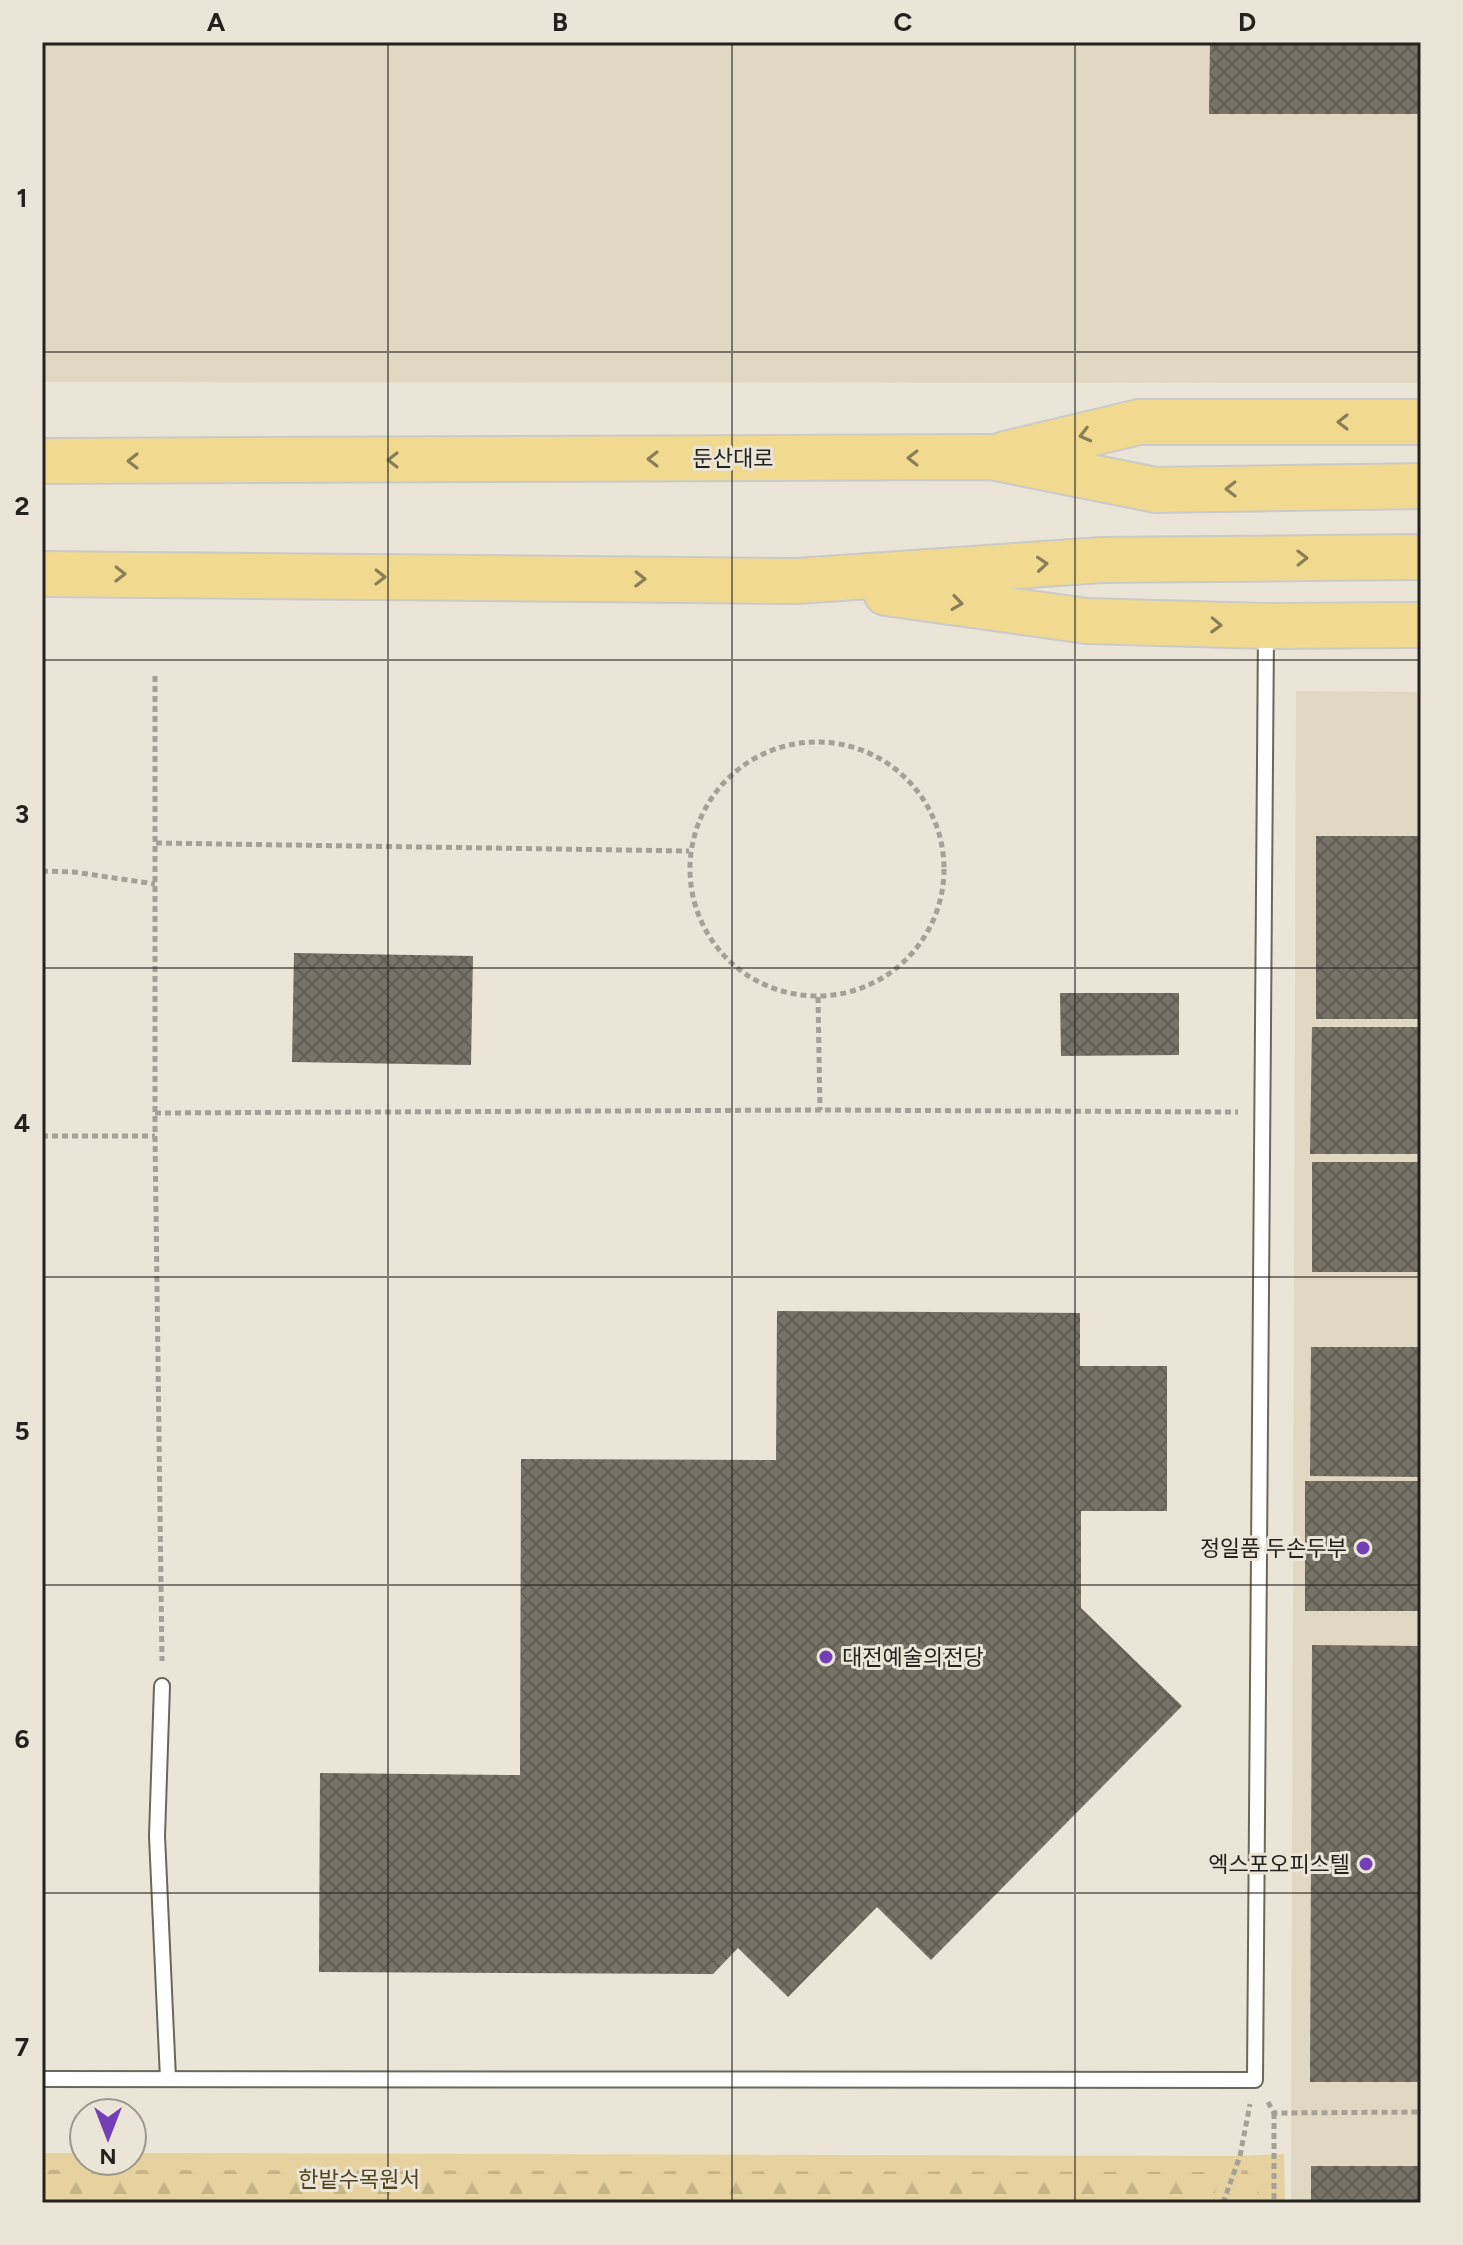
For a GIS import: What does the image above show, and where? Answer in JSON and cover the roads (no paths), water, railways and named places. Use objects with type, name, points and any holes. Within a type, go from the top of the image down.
[{"type":"main road","points":[[991,457],[1139,422],[1421,422]]},
{"type":"main road","name":"둔산대로","points":[[42,461],[991,457],[1156,490],[1421,486]]},
{"type":"main road","points":[[42,574],[797,581],[1102,560],[1421,557]]},
{"type":"main road","points":[[797,581],[1087,621],[1266,626],[1421,625]]},
{"type":"lane","points":[[42,2079],[1255,2080],[1266,626]]},
{"type":"lane","points":[[162,1686],[157,1836],[168,2079]]},
{"type":"place","name":"정일품 두손두부","points":[[1363,1548]]},
{"type":"place","name":"대전예술의전당","points":[[826,1657]]},
{"type":"place","name":"엑스포오피스텔","points":[[1366,1864]]},
{"type":"park label","name":"한밭수목원서","points":[[359,2179]]}]
